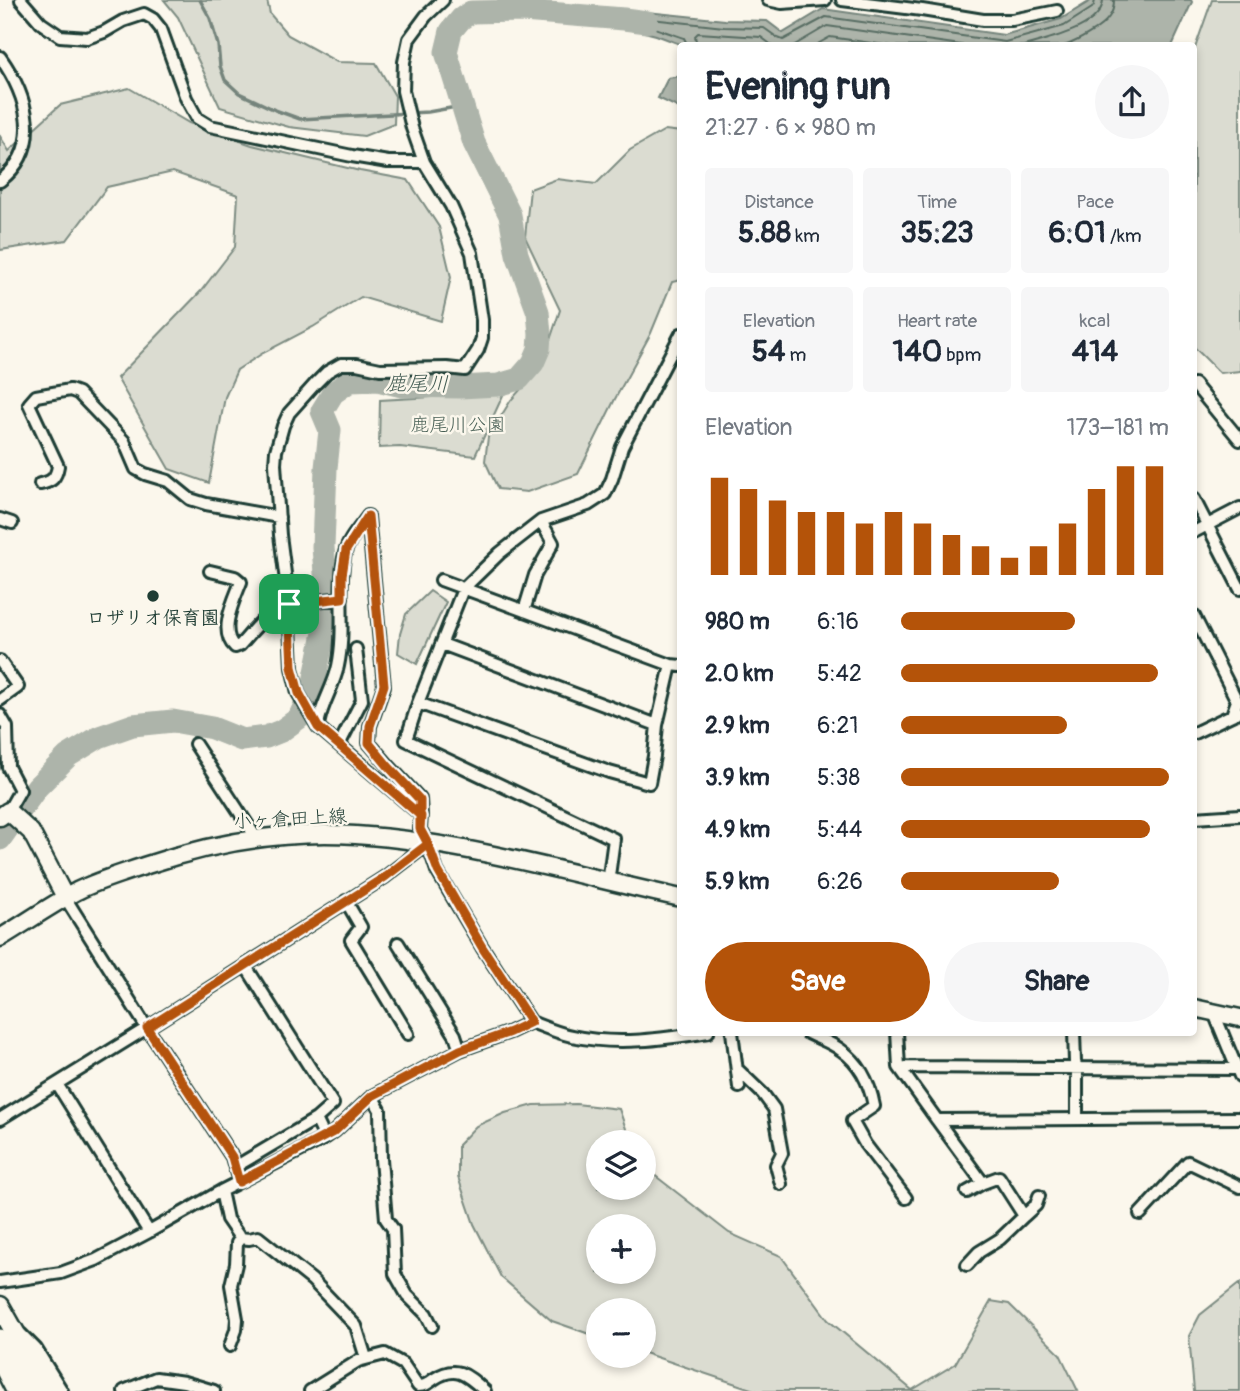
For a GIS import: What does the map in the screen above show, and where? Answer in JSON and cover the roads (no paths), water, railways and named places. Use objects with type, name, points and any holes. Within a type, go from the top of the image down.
[{"type":"highway","points":[[4,1331],[29,1391]]},
{"type":"main road","points":[[4,814],[31,832],[66,899]]},
{"type":"main road","name":"小ヶ倉田上線","points":[[0,938],[77,891],[184,853],[257,839],[324,834],[382,837],[488,853],[608,883],[677,894]]},
{"type":"main road","points":[[1200,1010],[1240,1018]]},
{"type":"main road","points":[[0,1306],[4,1331],[48,1391]]},
{"type":"main road","points":[[0,1360],[16,1391]]},
{"type":"street","points":[[21,0],[41,23],[60,36],[87,38],[144,14],[153,19],[161,29],[191,108],[197,118],[211,126],[352,156],[388,162],[424,162]]},
{"type":"street","points":[[421,816],[318,727],[299,693],[292,667],[275,464],[279,437],[289,413],[327,372],[341,364],[358,364],[380,369],[465,370],[481,344],[482,320],[472,253],[451,206],[424,162],[403,91],[404,62],[409,39],[426,16],[443,0]]},
{"type":"street","points":[[768,0],[782,3],[825,0]]},
{"type":"street","points":[[842,0],[983,20],[1012,20],[1057,11]]},
{"type":"street","points":[[0,57],[23,102],[28,128],[19,160],[0,181]]},
{"type":"street","points":[[608,883],[614,839],[406,740],[463,589],[500,553],[541,521],[588,505],[605,494],[622,447],[677,342]]},
{"type":"street","points":[[1197,388],[1240,440]]},
{"type":"street","points":[[40,484],[50,482],[55,477],[58,466],[29,404],[36,396],[70,390],[78,393],[124,441],[136,469],[168,481],[190,499],[279,517]]},
{"type":"street","points":[[1197,505],[1239,583]]},
{"type":"street","points":[[1197,530],[1240,508]]},
{"type":"street","points":[[318,727],[318,717],[338,670],[342,636],[342,575],[346,550],[368,516],[384,685],[370,726],[369,743],[420,800],[420,829],[438,871],[482,947],[531,1022],[575,1037],[616,1041],[685,1036]]},
{"type":"street","points":[[0,519],[12,523]]},
{"type":"street","points":[[524,611],[535,575],[553,543],[541,521]]},
{"type":"street","points":[[210,571],[235,576],[241,582],[228,624],[228,636],[235,647],[270,614],[289,607],[342,598]]},
{"type":"street","points":[[418,703],[609,772],[649,783],[656,725],[676,666],[441,580]]},
{"type":"street","points":[[1197,622],[1237,701],[1236,713],[1197,732]]},
{"type":"street","points":[[442,644],[656,725]]},
{"type":"street","points":[[339,746],[362,700],[356,649]]},
{"type":"street","points":[[0,661],[19,687],[0,699]]},
{"type":"street","points":[[0,715],[7,727],[8,767],[20,790],[4,814]]},
{"type":"street","points":[[195,744],[257,839]]},
{"type":"street","points":[[1197,818],[1240,815]]},
{"type":"street","points":[[0,1119],[385,877],[428,844]]},
{"type":"street","points":[[66,899],[232,1157],[239,1182]]},
{"type":"street","points":[[346,901],[361,927],[352,940],[408,1034]]},
{"type":"street","points":[[398,943],[455,1035],[460,1050]]},
{"type":"street","points":[[234,1167],[316,1119],[333,1104],[245,965]]},
{"type":"street","points":[[1200,1010],[1239,1072]]},
{"type":"street","points":[[0,1282],[61,1273],[96,1260],[221,1191],[325,1138],[372,1096],[460,1050],[531,1022]]},
{"type":"street","points":[[733,1036],[739,1087]]},
{"type":"street","points":[[814,1036],[841,1049],[864,1076],[872,1092],[874,1106],[852,1121],[906,1198]]},
{"type":"street","points":[[897,1036],[899,1067],[983,1183]]},
{"type":"street","points":[[1074,1036],[1077,1119]]},
{"type":"street","points":[[899,1067],[1239,1072]]},
{"type":"street","points":[[737,1069],[774,1108],[782,1153],[776,1165],[781,1184]]},
{"type":"street","points":[[57,1084],[149,1232]]},
{"type":"street","points":[[372,1096],[380,1110],[386,1219],[393,1228],[395,1274],[407,1295],[432,1326]]},
{"type":"street","points":[[937,1120],[1240,1118]]},
{"type":"street","points":[[316,1119],[325,1138]]},
{"type":"street","points":[[1140,1214],[1188,1162],[1240,1187]]},
{"type":"street","points":[[967,1192],[999,1177],[1024,1216]]},
{"type":"street","points":[[221,1191],[227,1219],[240,1238],[258,1237],[312,1280],[356,1326],[366,1358]]},
{"type":"street","points":[[967,1265],[1036,1205],[1039,1196]]},
{"type":"street","points":[[230,1346],[237,1319],[231,1285],[240,1238]]},
{"type":"street","points":[[4,1331],[36,1349],[62,1391]]},
{"type":"street","points":[[310,1391],[358,1361],[385,1354],[407,1368],[418,1386],[425,1386],[450,1371],[467,1377],[485,1391]]},
{"type":"street","points":[[124,1391],[139,1389],[156,1378],[184,1382],[214,1391]]},
{"type":"water","points":[[1092,0],[1192,2],[1174,42],[677,43],[617,25],[618,9],[725,20],[767,21],[783,33],[823,9],[1004,35],[1061,19]]},
{"type":"water","points":[[677,77],[677,107],[658,98],[668,78]]},
{"type":"waterway","points":[[200,0],[210,18],[225,80],[239,93],[275,110],[300,119],[428,112],[462,106]]},
{"type":"waterway","name":"鹿尾川","points":[[0,839],[37,787],[68,756],[99,737],[133,725],[173,721],[212,728],[242,740],[266,737],[281,731],[299,718],[313,687],[328,613],[323,547],[330,430],[322,411],[333,393],[350,381],[378,380],[402,386],[498,385],[519,379],[533,363],[539,349],[538,312],[517,254],[510,215],[474,143],[446,52],[451,31],[471,12],[523,11],[647,22]]},
{"type":"place","name":"ロザリオ保育園","points":[[153,596]]},
{"type":"park label","name":"鹿尾川公園","points":[[458,425]]}]
